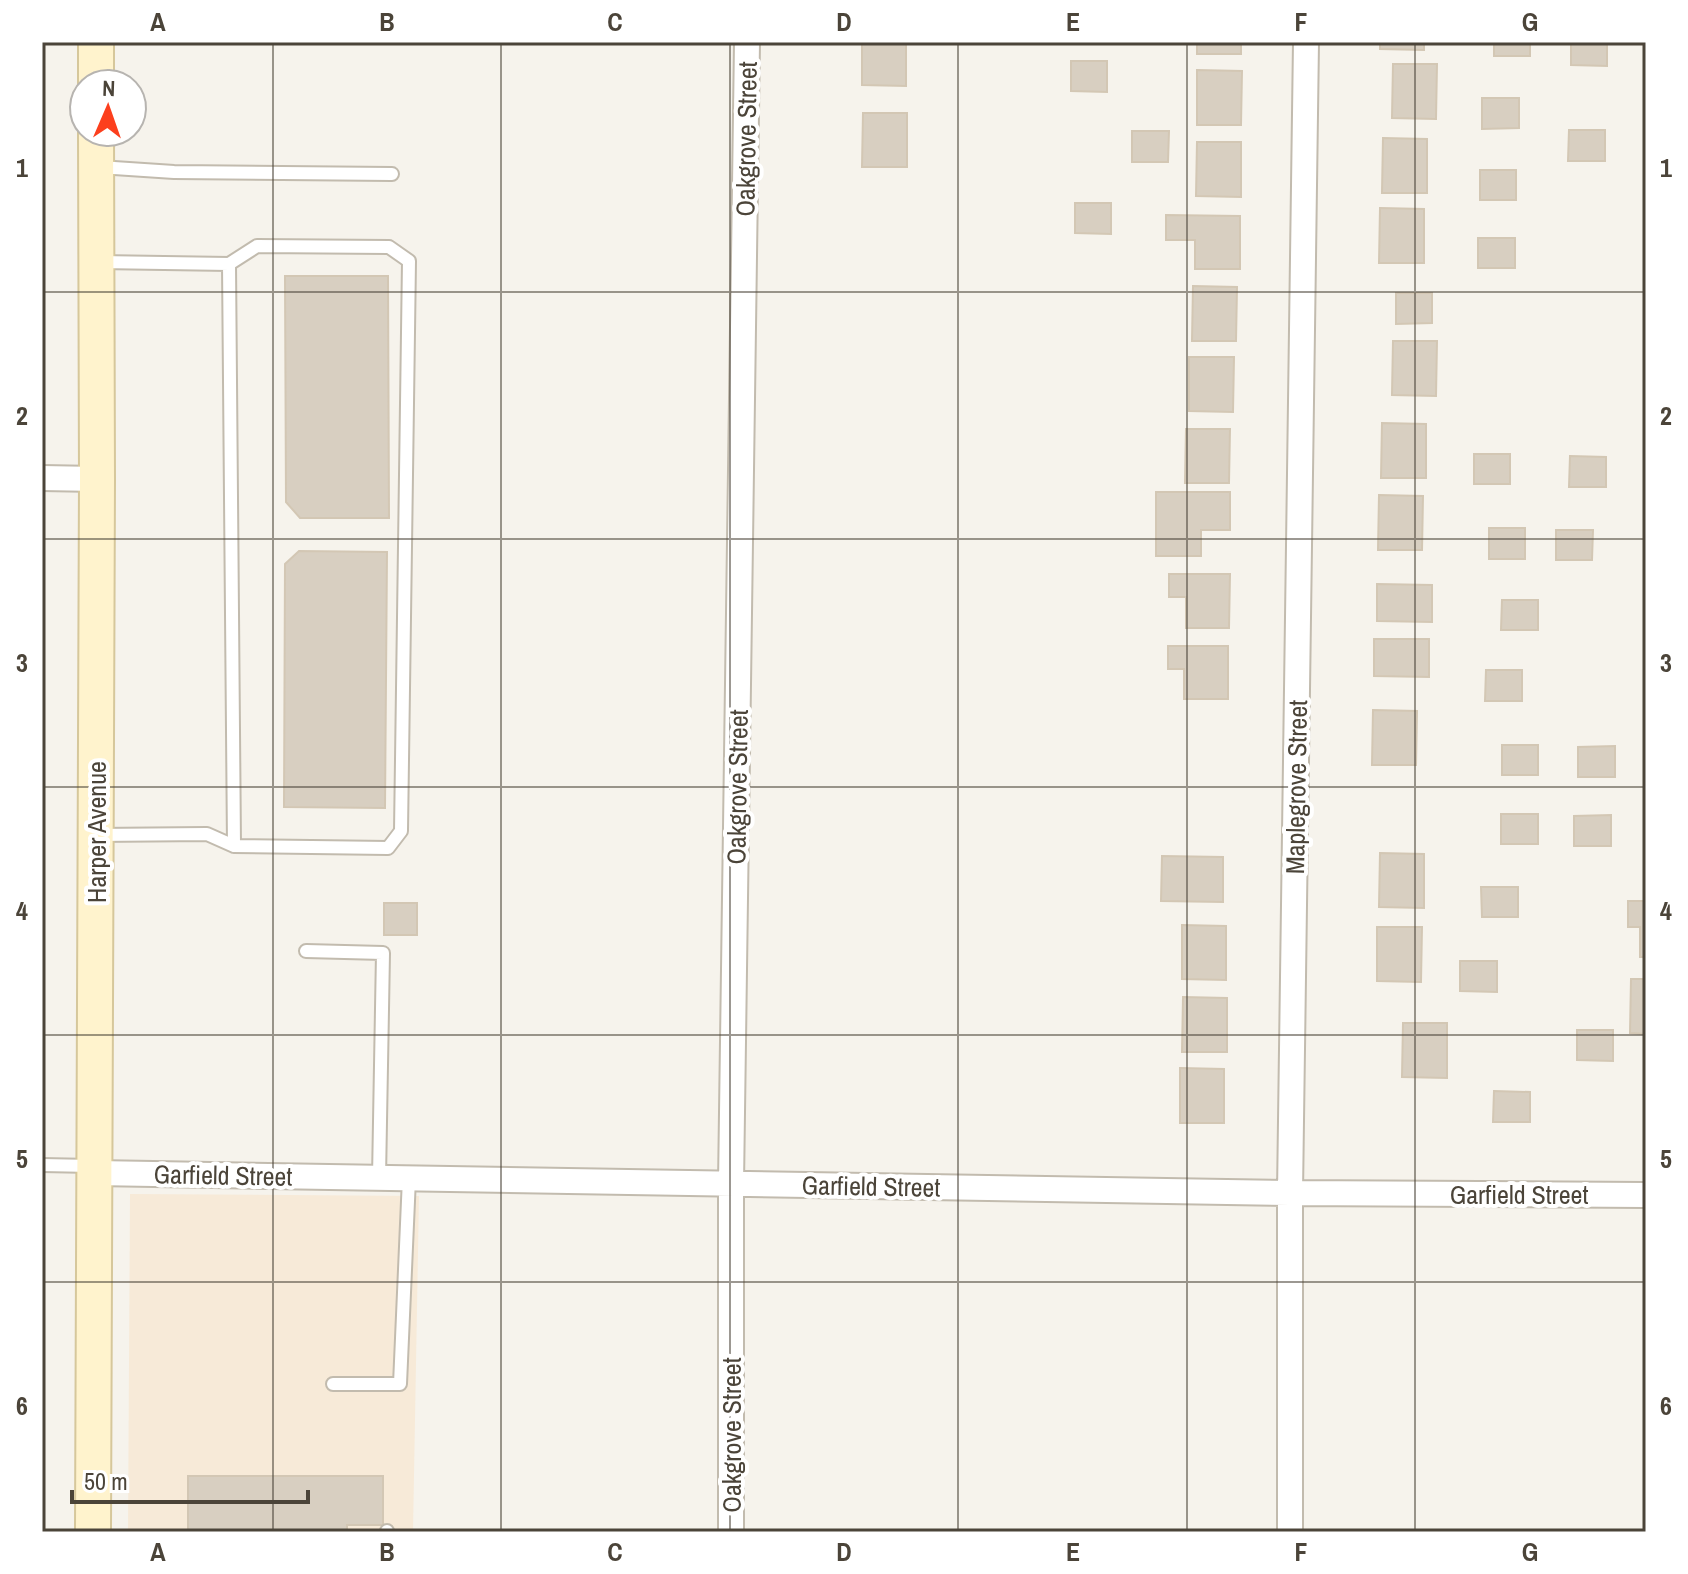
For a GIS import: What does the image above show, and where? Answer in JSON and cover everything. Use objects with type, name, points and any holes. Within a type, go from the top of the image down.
[{"type":"main road","points":[[96,42],[96,68]]},
{"type":"main road","name":"Harper Avenue","points":[[93,1532],[96,148]]},
{"type":"street","name":"Oakgrove Street","points":[[731,1532],[731,1184],[747,42]]},
{"type":"street","name":"Maplegrove Street","points":[[1290,1532],[1290,1193],[1306,42]]},
{"type":"street","points":[[42,478],[97,479]]},
{"type":"street","name":"Garfield Street","points":[[95,1169],[731,1184],[1646,1195]]},
{"type":"lane","points":[[96,167],[174,172],[392,174]]},
{"type":"lane","points":[[95,261],[229,264],[257,246],[389,247],[409,261],[401,831],[388,848],[234,846],[207,834],[95,835]]},
{"type":"lane","points":[[229,264],[234,846]]},
{"type":"lane","points":[[306,951],[383,953],[379,1178]]},
{"type":"lane","points":[[42,1165],[95,1169]]},
{"type":"lane","points":[[333,1384],[400,1384],[409,1178]]},
{"type":"shaded area","points":[[130,1194],[419,1196],[413,1532],[128,1532]]},
{"type":"building","points":[[862,42],[906,42],[906,86],[862,85]]},
{"type":"building","points":[[1197,42],[1241,42],[1241,54],[1197,54]]},
{"type":"building","points":[[1380,42],[1424,42],[1424,50],[1380,49]]},
{"type":"building","points":[[1494,42],[1530,42],[1530,56],[1494,56]]},
{"type":"building","points":[[1571,42],[1607,42],[1607,66],[1571,65]]},
{"type":"building","points":[[1071,61],[1107,61],[1107,92],[1071,91]]},
{"type":"building","points":[[1393,64],[1437,64],[1436,119],[1392,118]]},
{"type":"building","points":[[1197,70],[1242,71],[1241,125],[1197,125]]},
{"type":"building","points":[[1482,98],[1519,98],[1519,128],[1482,129]]},
{"type":"building","points":[[863,113],[907,113],[907,167],[862,167]]},
{"type":"building","points":[[1569,130],[1605,130],[1605,161],[1568,161]]},
{"type":"building","points":[[1132,131],[1169,131],[1168,162],[1132,162]]},
{"type":"building","points":[[1383,138],[1427,139],[1427,193],[1382,193]]},
{"type":"building","points":[[1197,142],[1241,142],[1241,197],[1196,196]]},
{"type":"building","points":[[1480,170],[1516,170],[1516,200],[1480,200]]},
{"type":"building","points":[[1075,203],[1111,203],[1111,234],[1075,233]]},
{"type":"building","points":[[1380,208],[1424,209],[1424,263],[1379,263]]},
{"type":"building","points":[[1166,215],[1240,216],[1240,269],[1195,269],[1195,240],[1166,240]]},
{"type":"building","points":[[1478,238],[1515,238],[1515,268],[1478,268]]},
{"type":"building","points":[[285,276],[388,276],[389,518],[300,518],[286,502]]},
{"type":"building","points":[[1193,286],[1237,287],[1236,341],[1192,341]]},
{"type":"building","points":[[1396,293],[1432,293],[1432,323],[1396,324]]},
{"type":"building","points":[[1393,341],[1437,341],[1436,396],[1392,395]]},
{"type":"building","points":[[1189,357],[1234,357],[1233,412],[1189,411]]},
{"type":"building","points":[[1382,423],[1426,424],[1426,478],[1381,478]]},
{"type":"building","points":[[1186,429],[1230,429],[1229,483],[1185,483]]},
{"type":"building","points":[[1474,454],[1510,454],[1510,484],[1474,484]]},
{"type":"building","points":[[1570,456],[1606,457],[1606,487],[1569,487]]},
{"type":"building","points":[[1156,492],[1230,492],[1230,530],[1201,530],[1201,556],[1156,556]]},
{"type":"building","points":[[1379,495],[1423,496],[1422,550],[1378,550]]},
{"type":"building","points":[[1489,528],[1525,528],[1525,559],[1489,559]]},
{"type":"building","points":[[1556,530],[1593,530],[1592,560],[1556,560]]},
{"type":"building","points":[[299,551],[387,552],[385,808],[284,807],[285,564]]},
{"type":"building","points":[[1169,574],[1230,574],[1229,628],[1186,628],[1186,597],[1169,597]]},
{"type":"building","points":[[1377,584],[1432,585],[1432,622],[1377,621]]},
{"type":"building","points":[[1502,600],[1538,600],[1538,630],[1501,630]]},
{"type":"building","points":[[1374,639],[1429,639],[1429,677],[1374,676]]},
{"type":"building","points":[[1168,646],[1228,646],[1228,699],[1184,699],[1184,669],[1168,669]]},
{"type":"building","points":[[1486,670],[1522,670],[1522,701],[1485,701]]},
{"type":"building","points":[[1373,710],[1417,711],[1416,765],[1372,765]]},
{"type":"building","points":[[1502,745],[1538,745],[1538,775],[1502,775]]},
{"type":"building","points":[[1615,746],[1615,777],[1578,777],[1578,747]]},
{"type":"building","points":[[1501,814],[1538,814],[1538,844],[1501,844]]},
{"type":"building","points":[[1611,815],[1611,846],[1574,846],[1574,816]]},
{"type":"building","points":[[1380,853],[1424,854],[1424,908],[1379,907]]},
{"type":"building","points":[[1162,856],[1223,857],[1223,902],[1161,901]]},
{"type":"building","points":[[1481,887],[1518,887],[1518,917],[1482,917]]},
{"type":"building","points":[[1628,901],[1646,901],[1646,957],[1640,957],[1640,927],[1628,927]]},
{"type":"building","points":[[384,903],[417,903],[417,935],[384,935]]},
{"type":"building","points":[[1182,925],[1226,926],[1226,980],[1182,979]]},
{"type":"building","points":[[1377,927],[1422,927],[1421,982],[1377,981]]},
{"type":"building","points":[[1460,961],[1497,961],[1497,992],[1460,991]]},
{"type":"building","points":[[1631,979],[1646,979],[1646,1034],[1630,1033]]},
{"type":"building","points":[[1183,997],[1227,998],[1227,1052],[1182,1052]]},
{"type":"building","points":[[1403,1023],[1447,1023],[1447,1078],[1402,1077]]},
{"type":"building","points":[[1577,1030],[1613,1030],[1613,1061],[1577,1060]]},
{"type":"building","points":[[1180,1068],[1224,1069],[1224,1123],[1180,1123]]},
{"type":"building","points":[[1494,1091],[1530,1092],[1530,1122],[1493,1122]]},
{"type":"building","points":[[188,1476],[383,1476],[383,1525],[347,1525],[347,1532],[188,1532]]}]
